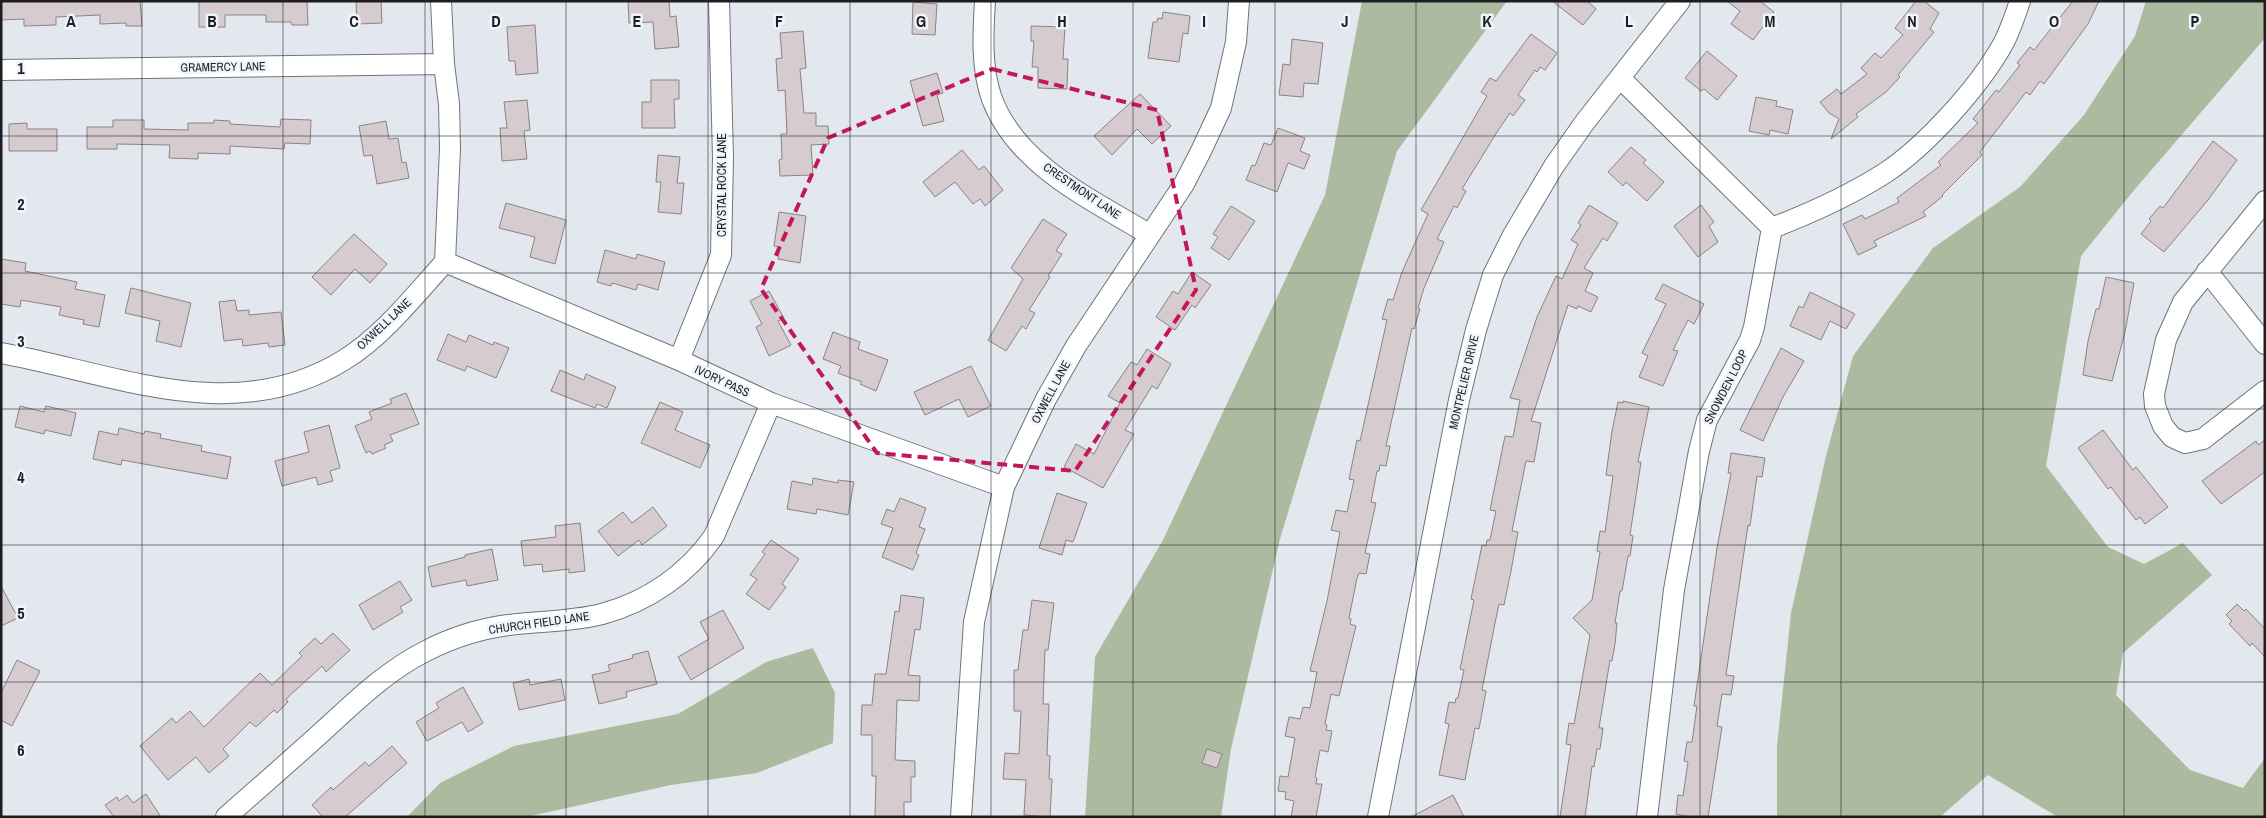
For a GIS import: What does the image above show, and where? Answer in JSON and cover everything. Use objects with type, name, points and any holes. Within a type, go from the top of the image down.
[{"type":"street","points":[[441,1],[444,64],[449,104],[450,148],[445,262]]},
{"type":"street","name":"CRYSTAL ROCK LANE","points":[[679,360],[722,255],[723,158],[719,1]]},
{"type":"street","name":"CRESTMONT LANE","points":[[985,1],[985,68],[992,98],[1005,127],[1019,144],[1042,165],[1078,191],[1150,235]]},
{"type":"street","name":"OXWELL LANE","points":[[961,817],[974,622],[1004,487],[1046,399],[1072,354],[1184,184],[1221,108],[1236,42],[1239,1]]},
{"type":"street","name":"MONTPELIER DRIVE","points":[[1378,817],[1459,400],[1476,330],[1493,275],[1522,219],[1554,166],[1585,122],[1680,1]]},
{"type":"street","points":[[1620,78],[1772,228],[1813,212],[1850,194],[1886,172],[1912,152],[1978,82],[2003,44],[2020,1]]},
{"type":"street","name":"GRAMERCY LANE","points":[[1,70],[444,64]]},
{"type":"street","points":[[2265,201],[2192,290],[2176,314],[2166,340],[2154,394],[2159,418],[2172,436],[2185,443],[2202,439],[2265,391]]},
{"type":"street","name":"SNOWDEN LOOP","points":[[1646,817],[1674,590],[1698,451],[1708,420],[1752,333],[1772,228]]},
{"type":"street","name":"IVORY PASS","points":[[445,262],[679,360],[771,403],[1004,487]]},
{"type":"street","name":"OXWELL LANE","points":[[1,353],[169,391],[213,394],[249,393],[278,389],[317,374],[344,360],[370,340],[398,314],[445,262]]},
{"type":"street","points":[[2207,271],[2265,344]]},
{"type":"street","name":"CHURCH FIELD LANE","points":[[226,817],[364,693],[391,672],[425,651],[456,636],[507,625],[558,621],[602,614],[630,604],[654,592],[683,572],[701,555],[714,536],[771,403]]},
{"type":"highlighted area","points":[[992,69],[1157,110],[1196,290],[1075,471],[877,453],[761,289],[828,138]]},
{"type":"green space","points":[[1362,1],[1507,1],[1397,151],[1280,539],[1231,749],[1221,817],[1085,817],[1095,657],[1163,540],[1325,195]]},
{"type":"green space","points":[[2146,1],[2265,1],[2265,38],[2135,189],[2081,256],[2046,466],[2108,547],[2144,564],[2183,543],[2212,575],[2123,653],[2116,695],[2190,770],[2243,788],[2265,758],[2265,817],[2058,817],[1988,775],[1940,817],[1777,817],[1777,746],[1791,613],[1826,456],[1853,356],[1933,248],[2020,187],[2084,115],[2135,36]]},
{"type":"green space","points":[[813,648],[835,693],[833,743],[757,773],[671,785],[526,817],[407,817],[440,783],[514,746],[678,714],[766,662]]},
{"type":"building","points":[[1,1],[140,1],[142,26],[126,26],[126,23],[100,24],[100,15],[56,17],[56,25],[24,26],[24,19],[1,20]]},
{"type":"building","points":[[199,1],[307,1],[308,25],[292,25],[291,22],[266,22],[266,15],[225,15],[225,27],[199,27]]},
{"type":"building","points":[[356,1],[381,1],[382,23],[357,24]]},
{"type":"building","points":[[628,1],[669,1],[670,17],[676,16],[679,47],[655,49],[653,22],[629,23]]},
{"type":"building","points":[[1552,1],[1587,1],[1596,9],[1583,25]]},
{"type":"building","points":[[1727,1],[1760,1],[1774,12],[1753,40],[1731,24],[1740,11]]},
{"type":"building","points":[[1916,1],[1924,1],[1939,13],[1930,29],[1934,32],[1898,75],[1900,77],[1886,92],[1856,114],[1858,117],[1831,139],[1839,119],[1829,113],[1820,102],[1837,89],[1841,94],[1867,74],[1861,68],[1875,53],[1881,58],[1903,35],[1895,28]]},
{"type":"building","points":[[2073,1],[2099,1],[2088,24],[2044,84],[2040,81],[2030,95],[2026,92],[1980,152],[1982,155],[1943,196],[1923,212],[1926,216],[1874,241],[1877,246],[1858,255],[1843,224],[1862,215],[1865,219],[1899,202],[1897,198],[1941,165],[1938,162],[1978,123],[1973,119],[1996,90],[1999,92],[2020,65],[2017,63],[2030,47],[2034,50]]},
{"type":"building","points":[[913,2],[937,4],[935,35],[912,34]]},
{"type":"building","points":[[1163,12],[1190,16],[1188,34],[1183,33],[1179,62],[1148,58],[1153,22],[1157,22],[1158,18],[1162,19]]},
{"type":"building","points":[[535,25],[538,73],[516,75],[515,61],[509,61],[507,27]]},
{"type":"building","points":[[1031,26],[1065,27],[1063,59],[1068,59],[1067,89],[1038,88],[1038,67],[1032,67],[1034,41],[1031,41]]},
{"type":"building","points":[[803,31],[806,68],[800,69],[804,113],[816,113],[816,126],[828,126],[829,144],[811,145],[813,175],[780,176],[779,160],[782,159],[781,134],[787,134],[785,90],[778,91],[776,59],[782,58],[780,33]]},
{"type":"building","points":[[1531,34],[1557,53],[1545,70],[1540,67],[1537,72],[1535,70],[1518,95],[1525,100],[1513,116],[1510,113],[1497,132],[1462,189],[1466,191],[1457,208],[1454,206],[1437,239],[1444,242],[1424,288],[1414,329],[1412,328],[1386,446],[1390,446],[1386,466],[1380,465],[1379,471],[1377,471],[1371,502],[1376,503],[1365,553],[1370,554],[1366,574],[1359,573],[1357,578],[1349,618],[1351,619],[1350,624],[1356,626],[1339,696],[1331,694],[1325,724],[1327,725],[1326,730],[1332,731],[1328,752],[1320,750],[1315,777],[1317,778],[1316,784],[1322,784],[1316,817],[1291,817],[1294,801],[1285,799],[1286,792],[1278,791],[1280,776],[1288,777],[1295,738],[1285,736],[1289,717],[1300,719],[1303,707],[1310,708],[1317,672],[1310,671],[1327,601],[1340,532],[1331,530],[1336,510],[1347,512],[1354,480],[1349,479],[1357,440],[1360,441],[1387,320],[1382,319],[1388,299],[1393,300],[1402,272],[1428,214],[1421,210],[1487,96],[1481,92],[1490,78],[1496,81]]},
{"type":"building","points":[[1292,39],[1323,43],[1318,84],[1304,83],[1303,97],[1279,95],[1283,64],[1290,65]]},
{"type":"building","points":[[1707,51],[1737,76],[1717,100],[1704,89],[1701,91],[1685,78]]},
{"type":"building","points":[[937,73],[943,93],[937,95],[944,121],[923,126],[910,81]]},
{"type":"building","points":[[651,80],[679,80],[679,99],[674,99],[675,128],[642,128],[642,102],[651,102]]},
{"type":"building","points":[[1140,94],[1171,126],[1152,144],[1137,129],[1112,155],[1094,136]]},
{"type":"building","points":[[1756,97],[1777,101],[1776,106],[1793,110],[1788,134],[1770,130],[1769,135],[1749,131]]},
{"type":"building","points":[[527,100],[530,130],[524,131],[527,159],[502,161],[500,128],[507,128],[504,102]]},
{"type":"building","points":[[281,119],[311,120],[310,144],[285,143],[284,149],[230,146],[230,154],[198,153],[198,159],[169,158],[170,145],[117,144],[117,149],[87,149],[87,127],[113,127],[113,120],[144,120],[144,129],[188,130],[188,123],[214,123],[214,120],[230,121],[230,124],[280,127]]},
{"type":"building","points":[[386,121],[389,139],[398,138],[402,163],[406,162],[409,178],[377,184],[372,155],[364,156],[359,126]]},
{"type":"building","points":[[27,123],[27,129],[57,129],[57,151],[9,151],[9,124]]},
{"type":"building","points":[[1278,128],[1305,138],[1300,151],[1310,155],[1304,169],[1288,163],[1277,192],[1246,180],[1252,165],[1255,166],[1264,143],[1271,145]]},
{"type":"building","points":[[2213,141],[2237,160],[2208,200],[2164,252],[2141,234],[2151,221],[2149,219],[2160,206],[2163,208]]},
{"type":"building","points":[[1631,147],[1646,160],[1643,163],[1664,182],[1647,201],[1626,182],[1623,186],[1608,172]]},
{"type":"building","points":[[962,150],[979,170],[984,166],[1003,190],[985,206],[980,199],[973,204],[955,182],[935,197],[923,182]]},
{"type":"building","points":[[658,155],[680,157],[677,183],[684,183],[681,214],[658,212],[661,182],[656,182]]},
{"type":"building","points":[[506,203],[566,220],[555,264],[530,257],[535,237],[499,228]]},
{"type":"building","points":[[1589,205],[1618,223],[1607,241],[1603,238],[1584,268],[1593,273],[1585,291],[1598,297],[1591,312],[1578,306],[1577,309],[1568,305],[1531,421],[1541,423],[1534,462],[1526,461],[1512,531],[1518,532],[1511,571],[1504,605],[1499,604],[1482,690],[1486,691],[1479,729],[1475,728],[1465,780],[1439,775],[1449,724],[1445,723],[1449,702],[1455,703],[1456,698],[1458,698],[1464,670],[1460,669],[1474,600],[1471,599],[1482,545],[1486,546],[1487,540],[1490,540],[1496,511],[1490,510],[1505,436],[1513,437],[1520,400],[1510,398],[1537,317],[1556,276],[1562,279],[1578,244],[1571,240],[1581,225],[1578,223]]},
{"type":"building","points":[[1701,205],[1714,222],[1709,226],[1718,242],[1698,257],[1674,226]]},
{"type":"building","points":[[1231,206],[1255,221],[1229,260],[1211,248],[1218,237],[1213,234]]},
{"type":"building","points":[[779,212],[806,216],[800,263],[778,259],[780,247],[774,246]]},
{"type":"building","points":[[1043,219],[1067,234],[1056,251],[1062,254],[1029,310],[1035,313],[1026,329],[1022,326],[1006,351],[988,340],[1023,279],[1011,268]]},
{"type":"building","points":[[354,234],[387,264],[370,283],[355,269],[331,295],[312,277]]},
{"type":"building","points":[[605,250],[636,259],[637,254],[665,262],[658,290],[638,284],[636,290],[612,283],[611,286],[597,282]]},
{"type":"building","points":[[1,259],[26,263],[25,271],[77,282],[75,289],[105,295],[99,327],[83,324],[84,320],[59,315],[61,307],[21,300],[20,307],[1,304]]},
{"type":"building","points":[[1192,272],[1211,285],[1195,308],[1192,305],[1175,330],[1156,317],[1173,291],[1178,294]]},
{"type":"building","points":[[2106,277],[2134,283],[2125,332],[2112,381],[2083,375],[2088,341],[2096,309],[2099,309]]},
{"type":"building","points":[[1663,284],[1704,304],[1694,324],[1688,320],[1673,350],[1678,351],[1663,386],[1639,377],[1648,356],[1642,353],[1666,304],[1655,299]]},
{"type":"building","points":[[131,288],[191,303],[181,347],[156,341],[160,321],[125,313]]},
{"type":"building","points":[[769,291],[784,318],[778,321],[791,345],[769,356],[756,327],[762,324],[750,301]]},
{"type":"building","points":[[1810,292],[1855,314],[1846,329],[1830,321],[1821,340],[1790,326],[1799,306],[1803,308]]},
{"type":"building","points":[[235,300],[237,311],[249,310],[249,315],[281,312],[285,345],[269,347],[268,343],[243,346],[242,339],[224,341],[219,302]]},
{"type":"building","points":[[833,332],[860,342],[858,349],[888,360],[876,391],[860,384],[862,382],[838,373],[841,366],[823,359]]},
{"type":"building","points":[[448,334],[466,342],[469,335],[493,345],[494,342],[509,348],[496,378],[467,366],[465,371],[437,360]]},
{"type":"building","points":[[1781,348],[1804,361],[1783,397],[1763,441],[1740,430]]},
{"type":"building","points":[[1147,349],[1171,364],[1157,389],[1152,386],[1125,430],[1134,434],[1103,488],[1064,467],[1076,444],[1094,454],[1120,403],[1108,396],[1131,362],[1137,365]]},
{"type":"building","points":[[971,366],[991,406],[968,417],[959,399],[925,415],[914,392]]},
{"type":"building","points":[[560,370],[584,380],[586,374],[616,387],[607,408],[597,404],[595,408],[551,391]]},
{"type":"building","points":[[406,393],[419,424],[390,435],[393,441],[384,445],[386,448],[372,454],[370,451],[366,453],[355,426],[372,419],[369,412],[392,403],[390,399]]},
{"type":"building","points":[[1623,401],[1649,407],[1638,462],[1641,462],[1630,535],[1633,536],[1630,556],[1628,556],[1622,591],[1620,591],[1615,623],[1617,623],[1615,644],[1612,661],[1610,660],[1599,728],[1603,728],[1600,749],[1597,749],[1594,767],[1592,766],[1585,817],[1560,817],[1571,745],[1566,744],[1569,723],[1574,724],[1590,635],[1573,618],[1592,600],[1600,552],[1597,551],[1600,531],[1605,532],[1613,476],[1606,475],[1612,431],[1618,402],[1623,403]]},
{"type":"building","points":[[660,402],[683,412],[675,430],[710,445],[700,468],[641,443]]},
{"type":"building","points":[[20,406],[44,412],[46,406],[76,413],[71,436],[45,430],[44,434],[15,427]]},
{"type":"building","points":[[329,425],[340,468],[330,471],[333,481],[318,485],[316,477],[282,486],[275,461],[309,452],[304,432]]},
{"type":"building","points":[[119,428],[144,434],[145,431],[161,434],[160,438],[202,446],[201,451],[231,457],[227,479],[122,460],[121,465],[93,459],[99,431],[118,435]]},
{"type":"building","points":[[2103,430],[2133,470],[2136,467],[2168,507],[2145,524],[2140,517],[2136,520],[2111,487],[2108,489],[2078,448]]},
{"type":"building","points":[[2265,440],[2265,472],[2221,504],[2202,481],[2256,441],[2258,445]]},
{"type":"building","points":[[1731,453],[1765,458],[1762,477],[1757,476],[1750,526],[1748,525],[1726,675],[1734,676],[1731,695],[1722,694],[1717,726],[1722,727],[1708,817],[1691,817],[1676,814],[1678,795],[1683,796],[1688,762],[1684,761],[1687,742],[1692,742],[1697,706],[1694,706],[1717,548],[1731,473],[1728,473]]},
{"type":"building","points":[[813,478],[838,483],[838,480],[854,482],[848,515],[817,509],[816,514],[787,509],[792,481],[812,485]]},
{"type":"building","points":[[1057,493],[1087,503],[1073,542],[1066,540],[1062,555],[1039,548]]},
{"type":"building","points":[[900,498],[926,508],[919,527],[925,529],[916,553],[919,555],[913,570],[882,557],[893,528],[881,524],[887,509],[894,512]]},
{"type":"building","points":[[653,507],[667,526],[642,545],[639,540],[618,556],[598,531],[623,512],[632,523]]},
{"type":"building","points":[[580,523],[585,571],[569,573],[569,569],[543,572],[542,564],[524,566],[521,541],[556,537],[555,526]]},
{"type":"building","points":[[771,540],[799,559],[782,584],[786,587],[769,610],[746,594],[757,579],[750,575],[765,554],[762,552]]},
{"type":"building","points":[[492,549],[498,580],[467,586],[466,580],[432,587],[428,567],[465,557],[465,555]]},
{"type":"building","points":[[400,581],[412,600],[400,607],[403,612],[373,630],[359,605]]},
{"type":"building","points":[[1,586],[18,618],[1,626]]},
{"type":"building","points":[[901,595],[924,598],[920,630],[915,629],[908,675],[920,676],[919,701],[897,700],[895,760],[915,761],[915,777],[911,777],[911,802],[904,802],[904,817],[875,817],[876,776],[872,776],[872,735],[861,735],[862,705],[872,705],[875,674],[886,674],[895,611],[899,612]]},
{"type":"building","points":[[1032,600],[1054,603],[1048,650],[1045,650],[1043,704],[1049,704],[1047,755],[1050,756],[1049,779],[1052,779],[1050,817],[1024,815],[1026,780],[1003,779],[1005,753],[1019,754],[1021,711],[1014,711],[1014,670],[1018,670],[1023,630],[1028,630]]},
{"type":"building","points":[[2237,604],[2244,611],[2246,609],[2265,629],[2265,657],[2252,643],[2250,646],[2229,624],[2232,621],[2226,615]]},
{"type":"building","points":[[723,610],[744,648],[691,680],[678,657],[709,639],[700,622]]},
{"type":"building","points":[[333,633],[350,650],[326,672],[322,666],[286,699],[288,702],[277,713],[274,710],[256,727],[250,722],[223,749],[229,756],[209,773],[196,757],[168,780],[140,746],[172,718],[176,723],[190,711],[204,727],[260,673],[272,685],[302,656],[299,653],[315,638],[321,644]]},
{"type":"building","points":[[648,651],[657,684],[626,692],[627,697],[599,704],[592,675],[610,671],[608,665],[633,658],[632,655]]},
{"type":"building","points":[[17,660],[40,671],[12,726],[1,720],[1,693]]},
{"type":"building","points":[[529,679],[530,685],[561,679],[565,700],[519,710],[513,683]]},
{"type":"building","points":[[463,687],[483,723],[468,732],[462,722],[427,741],[416,722],[439,708],[436,703]]},
{"type":"building","points":[[392,746],[407,763],[345,817],[323,817],[312,805],[331,787],[333,790],[365,762],[369,766]]},
{"type":"building","points":[[1207,749],[1222,754],[1217,768],[1202,763]]},
{"type":"building","points":[[146,794],[161,817],[114,817],[105,805],[117,797],[119,801],[127,795],[133,803]]},
{"type":"building","points":[[1453,795],[1464,817],[1411,817]]}]
